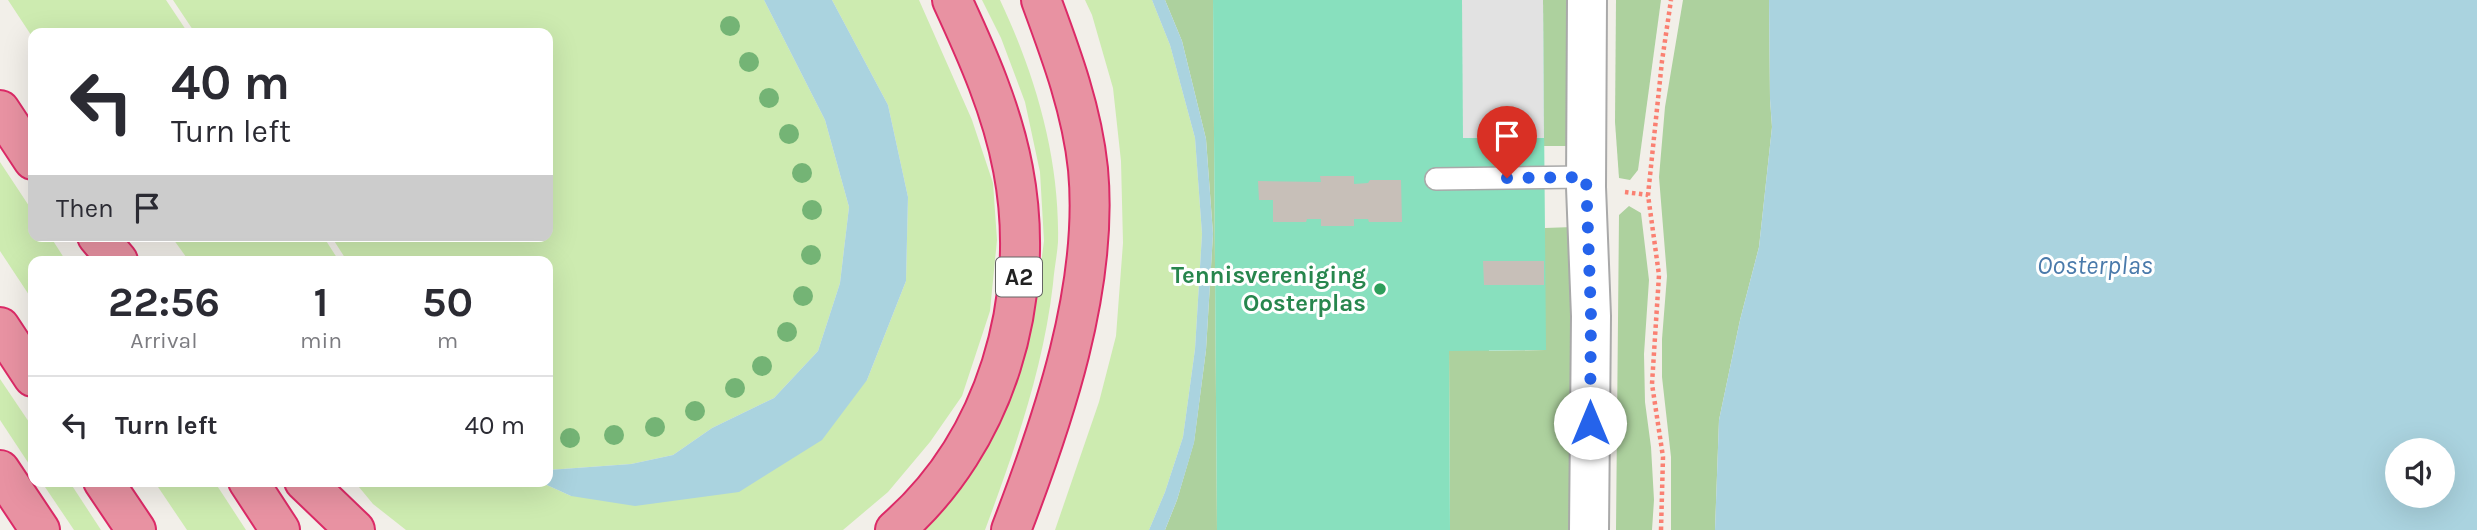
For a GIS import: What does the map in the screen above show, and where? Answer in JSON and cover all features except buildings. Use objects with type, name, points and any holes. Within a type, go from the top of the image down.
[{"type":"highway","name":"A2","points":[[895,530],[916,512],[960,456],[985,407],[1004,358],[1017,306],[1021,233],[1013,169],[999,114],[952,0]]},
{"type":"highway","points":[[1011,530],[1031,480],[1060,387],[1076,322],[1088,241],[1088,169],[1077,108],[1041,0]]},
{"type":"highway","points":[[0,110],[28,152]]},
{"type":"highway","points":[[102,242],[114,256]]},
{"type":"highway","points":[[0,327],[28,369]]},
{"type":"highway","points":[[0,470],[40,530]]},
{"type":"highway","points":[[107,487],[136,530]]},
{"type":"highway","points":[[251,487],[280,530]]},
{"type":"highway","points":[[310,487],[355,530]]},
{"type":"street","points":[[1587,0],[1586,177],[1591,316],[1589,530]]},
{"type":"lane","points":[[1436,180],[1586,177]]},
{"type":"path","points":[[1661,530],[1663,457],[1652,384],[1660,275],[1648,195],[1671,0]]},
{"type":"green space","points":[[8,0],[166,0],[185,28],[28,28],[28,30]]},
{"type":"green space","points":[[173,0],[764,0],[825,120],[849,207],[840,283],[818,351],[774,398],[712,428],[673,455],[631,464],[553,470],[553,256],[344,256],[335,242],[553,242],[553,28],[192,28]]},
{"type":"green space","points":[[832,0],[919,0],[972,120],[993,183],[997,240],[990,311],[962,396],[930,442],[888,492],[843,530],[406,530],[373,504],[359,487],[551,487],[571,496],[867,380],[906,281],[908,197],[888,105]]},
{"type":"green space","points":[[982,0],[1000,0],[1024,57],[1043,117],[1058,211],[1058,242],[1053,284],[1035,378],[985,530],[913,530],[1002,412],[1034,317],[1044,241],[1040,172],[1025,102],[1001,38]]},
{"type":"green space","points":[[1085,0],[1152,0],[1170,45],[1195,138],[1202,234],[1195,349],[1183,437],[1149,530],[1055,530],[1099,402],[1116,336],[1123,243],[1121,161],[1113,88],[1092,15]]},
{"type":"green space","points":[[1165,0],[1213,0],[1217,530],[1165,530],[1194,442],[1206,350],[1213,234],[1206,139],[1182,41]]},
{"type":"green space","name":"Tennisvereniging Oosterplas","points":[[1213,0],[1543,0],[1546,350],[1449,351],[1450,530],[1217,530]]},
{"type":"green space","points":[[1543,0],[1573,0],[1573,146],[1544,146]]},
{"type":"green space","points":[[1616,0],[1661,0],[1638,170],[1630,180],[1619,178],[1615,122]]},
{"type":"green space","points":[[1683,0],[1769,0],[1772,127],[1759,247],[1719,420],[1715,530],[1671,530],[1671,457],[1662,377],[1667,276],[1659,177],[1665,107]]},
{"type":"green space","points":[[0,162],[28,204],[28,242],[54,242],[63,256],[28,256],[28,293],[0,251]]},
{"type":"green space","points":[[1629,206],[1641,213],[1649,280],[1644,354],[1645,402],[1654,500],[1652,530],[1616,530],[1619,215]]},
{"type":"green space","points":[[1573,227],[1570,530],[1450,530],[1449,351],[1485,242],[1489,351],[1545,350],[1545,228]]},
{"type":"green space","points":[[175,242],[327,242],[336,256],[185,256]]},
{"type":"green space","points":[[0,379],[28,421],[28,462],[0,420]]},
{"type":"green space","points":[[45,487],[73,487],[101,530],[74,530]]},
{"type":"green space","points":[[158,487],[218,487],[246,530],[187,530]]},
{"type":"shaded area","points":[[1462,0],[1543,0],[1544,138],[1463,138]]},
{"type":"water","points":[[764,0],[832,0],[888,105],[908,197],[906,281],[867,380],[822,440],[739,492],[635,506],[571,496],[551,487],[553,470],[631,464],[673,455],[712,428],[774,398],[818,351],[840,283],[849,207],[825,120]]},
{"type":"water","points":[[1152,0],[1165,0],[1182,41],[1206,139],[1213,234],[1206,350],[1194,443],[1165,530],[1149,530],[1183,437],[1195,349],[1202,234],[1195,138],[1170,45]]},
{"type":"water","name":"Oosterplas","points":[[1769,0],[2477,0],[2477,530],[1715,530],[1719,420],[1759,247],[1772,127]]},
{"type":"place","name":"Tennisvereniging Oosterplas","points":[[1380,289]]},
{"type":"route","points":[[1507,178],[1586,177],[1591,316],[1590,423]]}]
